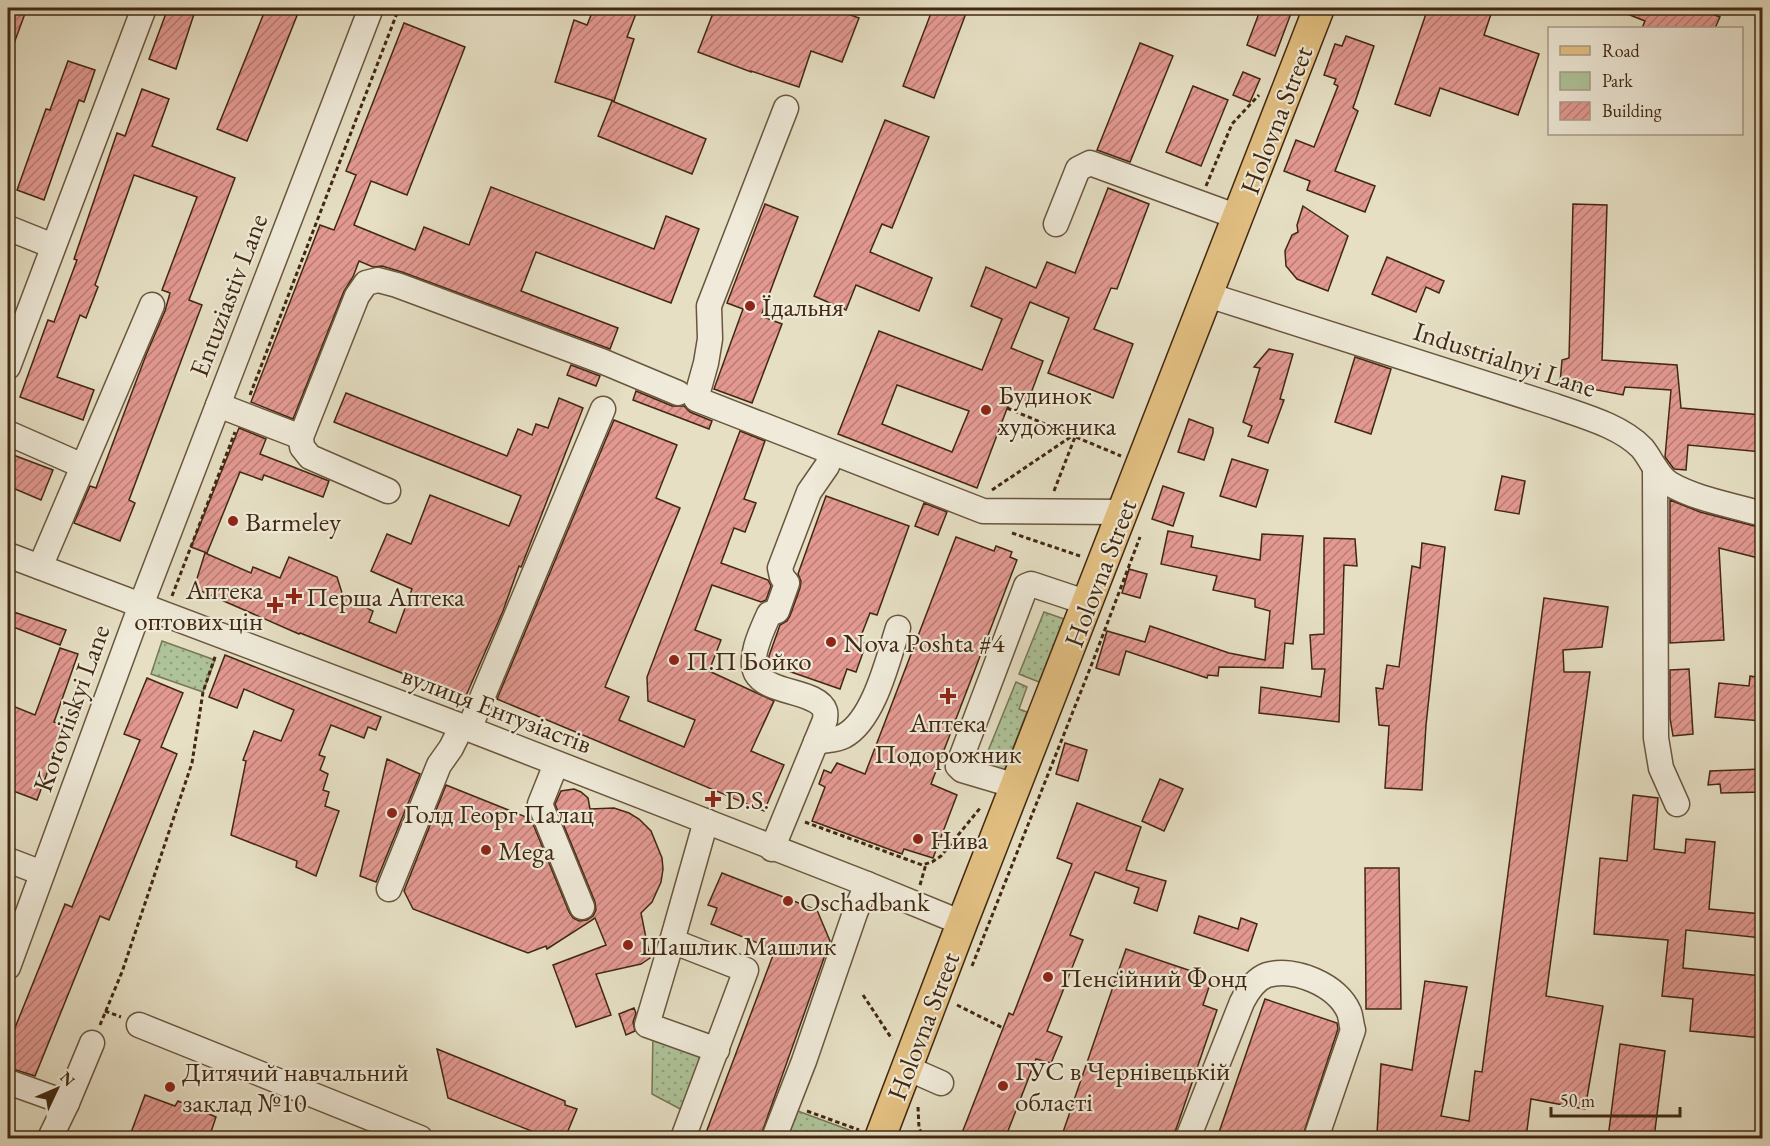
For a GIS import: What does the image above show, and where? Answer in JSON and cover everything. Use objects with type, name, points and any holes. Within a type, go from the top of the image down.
[{"type":"main road","name":"Holovna Street","points":[[869,1134],[907,1068],[1011,784],[1088,603],[1320,8]]},
{"type":"street","points":[[8,367],[144,8]]},
{"type":"street","name":"Entuziastiv Lane","points":[[141,605],[371,8]]},
{"type":"street","points":[[786,108],[709,306],[710,339],[696,399],[983,510],[1123,512]]},
{"type":"street","points":[[1056,224],[1078,169],[1090,163],[1238,217]]},
{"type":"street","points":[[8,228],[53,246]]},
{"type":"street","points":[[388,491],[310,457],[302,447],[301,437],[357,296],[366,283],[378,280],[397,285],[603,362],[678,393]]},
{"type":"street","name":"Industrialnyi Lane","points":[[1208,295],[1606,424],[1642,448],[1654,468],[1668,483],[1689,493],[1762,514]]},
{"type":"street","points":[[39,567],[152,304]]},
{"type":"street","points":[[218,405],[301,437]]},
{"type":"street","points":[[389,889],[439,765],[465,727],[603,409]]},
{"type":"street","points":[[8,433],[83,466]]},
{"type":"street","points":[[772,849],[825,720],[825,710],[819,702],[765,682],[755,672],[754,656],[760,634],[770,614],[777,611],[787,583],[782,577],[780,568],[809,492],[827,466],[832,453]]},
{"type":"street","points":[[1654,468],[1656,738],[1661,768],[1677,804]]},
{"type":"street","name":"вулиця Ентузіастів","points":[[8,555],[465,727],[962,923]]},
{"type":"street","points":[[1011,784],[962,770],[958,766],[1026,586],[1031,584],[1088,603]]},
{"type":"street","name":"Koroviiskyi Lane","points":[[8,967],[141,605]]},
{"type":"street","points":[[816,742],[842,737],[858,726],[874,697],[898,628]]},
{"type":"street","points":[[556,764],[540,804],[582,907]]},
{"type":"street","points":[[706,822],[647,1025],[717,1050]]},
{"type":"street","points":[[8,860],[42,873]]},
{"type":"street","points":[[774,1138],[867,884]]},
{"type":"street","points":[[672,941],[746,970],[683,1138]]},
{"type":"street","points":[[1188,1138],[1242,1002],[1250,988],[1266,975],[1294,974],[1320,984],[1340,998],[1349,1012],[1353,1030],[1316,1138]]},
{"type":"street","points":[[139,1024],[420,1138]]},
{"type":"street","points":[[50,1138],[92,1043]]},
{"type":"street","points":[[907,1068],[941,1083]]},
{"type":"street","points":[[12,1083],[67,1103]]},
{"type":"path","points":[[165,614],[399,8]]},
{"type":"path","points":[[1007,408],[1122,456]]},
{"type":"path","points":[[969,506],[1073,436]]},
{"type":"path","points":[[1047,511],[1073,436]]},
{"type":"path","points":[[92,1043],[122,972],[192,763],[204,692],[215,660],[219,635]]},
{"type":"path","points":[[796,819],[922,864],[932,862],[941,856],[985,802],[1011,784]]},
{"type":"path","points":[[863,995],[893,1041]]},
{"type":"path","points":[[957,1005],[1003,1028]]},
{"type":"path","points":[[787,1104],[869,1134]]},
{"type":"green space","points":[[1044,612],[1064,619],[1039,682],[1019,674]]},
{"type":"green space","points":[[162,641],[215,660],[203,692],[151,674]]},
{"type":"green space","points":[[1016,682],[1027,687],[1019,709],[1027,712],[1003,774],[982,766]]},
{"type":"green space","points":[[653,1029],[712,1059],[682,1110],[652,1094]]},
{"type":"green space","points":[[795,1110],[852,1131],[850,1138],[783,1138]]},
{"type":"building","points":[[8,8],[27,8],[9,57],[8,57]]},
{"type":"building","points":[[168,8],[196,8],[176,69],[149,59]]},
{"type":"building","points":[[266,8],[300,8],[247,141],[217,129]]},
{"type":"building","points":[[594,8],[627,8],[637,11],[627,37],[634,39],[614,101],[555,82],[574,20],[587,25]]},
{"type":"building","points":[[715,8],[831,8],[859,18],[842,62],[811,51],[799,87],[698,52]]},
{"type":"building","points":[[933,8],[968,8],[934,98],[903,86]]},
{"type":"building","points":[[1261,8],[1293,8],[1275,56],[1247,45]]},
{"type":"building","points":[[1428,8],[1493,8],[1484,35],[1539,54],[1518,115],[1440,88],[1430,116],[1395,104]]},
{"type":"building","points":[[1612,8],[1697,8],[1720,17],[1715,27],[1642,27],[1645,21]]},
{"type":"building","points":[[404,23],[465,47],[407,195],[371,181],[354,225],[415,250],[424,227],[469,245],[491,187],[654,249],[666,216],[699,229],[671,303],[536,252],[521,291],[618,328],[610,349],[402,272],[382,266],[373,267],[359,261],[344,291],[293,419],[251,402],[320,225],[334,230],[356,175],[346,171]]},
{"type":"building","points":[[1346,36],[1374,46],[1353,108],[1358,111],[1335,171],[1375,186],[1365,212],[1307,190],[1310,181],[1284,171],[1296,140],[1314,147],[1338,86],[1334,84],[1336,79],[1324,75],[1335,44],[1342,46]]},
{"type":"building","points":[[1140,43],[1173,56],[1130,162],[1097,150]]},
{"type":"building","points":[[68,61],[95,70],[84,102],[79,100],[44,200],[17,190],[46,109],[50,110]]},
{"type":"building","points":[[1243,72],[1260,79],[1250,102],[1233,95]]},
{"type":"building","points":[[1193,86],[1228,100],[1201,166],[1166,152]]},
{"type":"building","points":[[142,89],[169,99],[152,146],[235,178],[189,300],[202,305],[129,500],[135,503],[120,541],[74,523],[90,486],[96,488],[165,311],[170,293],[162,290],[197,197],[134,175],[95,285],[98,287],[86,318],[80,315],[57,377],[94,390],[83,420],[20,397],[48,320],[54,322],[77,260],[74,259],[117,133],[125,136]]},
{"type":"building","points":[[612,101],[706,139],[692,174],[598,136]]},
{"type":"building","points":[[885,120],[929,137],[892,228],[882,224],[870,252],[932,278],[919,311],[856,285],[846,310],[814,296]]},
{"type":"building","points":[[1108,188],[1149,204],[1117,289],[1111,288],[1094,329],[1133,344],[1113,398],[1048,373],[1069,318],[1030,302],[1011,348],[1043,361],[1027,404],[1011,398],[977,488],[838,434],[879,331],[982,370],[1002,319],[971,306],[986,267],[1036,288],[1047,262],[1075,273]],"holes":[[[897,385],[969,411],[952,452],[882,424]]]},
{"type":"building","name":"Їдальня","points":[[765,204],[798,217],[761,316],[782,324],[752,403],[714,389],[743,309],[727,303]]},
{"type":"building","points":[[1573,204],[1607,205],[1602,360],[1677,365],[1681,408],[1762,415],[1762,452],[1688,445],[1686,470],[1674,469],[1665,457],[1671,390],[1625,387],[1623,395],[1560,383],[1562,360],[1569,358]]},
{"type":"building","points":[[1303,206],[1348,236],[1328,291],[1297,279],[1286,266],[1285,251],[1292,235],[1298,232],[1297,225]]},
{"type":"building","points":[[1387,257],[1444,281],[1439,293],[1426,287],[1416,312],[1372,294]]},
{"type":"building","points":[[1269,349],[1293,354],[1280,399],[1284,400],[1268,443],[1248,436],[1252,426],[1243,422],[1260,368],[1254,367]]},
{"type":"building","points":[[1355,357],[1391,369],[1371,434],[1335,422]]},
{"type":"building","points":[[571,365],[600,376],[596,386],[567,375]]},
{"type":"building","points":[[636,391],[672,406],[684,406],[690,412],[712,421],[709,429],[633,400]]},
{"type":"building","points":[[346,393],[507,456],[518,429],[532,435],[536,424],[548,428],[559,398],[583,408],[522,565],[519,566],[503,611],[465,698],[299,634],[194,588],[205,553],[251,573],[253,567],[280,578],[289,557],[337,577],[343,596],[373,611],[369,622],[396,633],[412,589],[371,571],[387,534],[411,544],[430,495],[509,526],[521,496],[334,422]]},
{"type":"building","points":[[1189,419],[1213,428],[1204,460],[1178,452]]},
{"type":"building","points":[[614,420],[677,445],[656,498],[680,508],[605,687],[629,697],[619,720],[684,747],[695,720],[648,701],[647,677],[740,431],[765,441],[744,499],[756,503],[745,532],[734,528],[721,563],[768,580],[771,586],[766,600],[761,602],[712,585],[695,630],[721,640],[709,671],[774,701],[751,751],[784,765],[764,811],[497,699]]},
{"type":"building","points":[[239,428],[266,439],[260,454],[329,481],[323,497],[264,475],[262,480],[240,472],[207,553],[191,547]]},
{"type":"building","points":[[8,453],[53,470],[41,500],[8,486]]},
{"type":"building","points":[[1232,459],[1268,470],[1256,507],[1220,496]]},
{"type":"building","points":[[1502,476],[1525,481],[1519,514],[1495,510]]},
{"type":"building","points":[[1163,486],[1184,493],[1173,526],[1152,519]]},
{"type":"building","points":[[826,496],[909,526],[877,615],[870,613],[859,641],[866,644],[856,672],[847,669],[840,689],[768,664],[780,625],[790,616],[800,588],[801,581],[798,574]]},
{"type":"building","points":[[1670,500],[1700,512],[1762,528],[1762,559],[1719,548],[1724,640],[1670,643]]},
{"type":"building","points":[[924,503],[947,512],[938,535],[915,526]]},
{"type":"building","points":[[1168,531],[1193,536],[1191,547],[1260,560],[1262,534],[1303,536],[1293,644],[1285,643],[1283,668],[1219,667],[1218,676],[1208,675],[1207,678],[1126,651],[1119,675],[1096,668],[1107,631],[1145,642],[1150,626],[1229,653],[1265,660],[1270,611],[1255,607],[1255,599],[1213,590],[1217,576],[1161,564]]},
{"type":"building","points":[[956,537],[994,551],[996,546],[1012,552],[1010,557],[1017,560],[931,784],[957,795],[933,858],[904,849],[902,854],[812,821],[825,787],[819,784],[824,770],[831,773],[837,763],[865,774]]},
{"type":"building","points":[[1324,538],[1355,539],[1357,566],[1344,565],[1339,722],[1259,713],[1261,687],[1321,697],[1325,669],[1312,669],[1310,635],[1324,634]]},
{"type":"building","points":[[1422,543],[1445,547],[1426,725],[1422,790],[1385,788],[1389,726],[1379,725],[1376,688],[1383,689],[1387,665],[1399,667],[1412,566],[1420,568]]},
{"type":"building","points":[[1129,569],[1147,574],[1140,598],[1122,593]]},
{"type":"building","points":[[1544,598],[1608,607],[1602,647],[1563,650],[1564,672],[1590,672],[1546,996],[1603,1006],[1585,1109],[1531,1099],[1526,1138],[1404,1138],[1406,1132],[1377,1134],[1381,1064],[1412,1070],[1425,981],[1467,987],[1441,1116],[1469,1121],[1475,1071],[1482,1072]]},
{"type":"building","points":[[8,610],[66,630],[60,645],[8,625]]},
{"type":"building","points":[[60,648],[78,654],[54,722],[65,726],[37,800],[8,789],[8,704],[35,715]]},
{"type":"building","points":[[225,655],[381,717],[376,730],[368,727],[364,738],[331,725],[319,755],[325,757],[320,770],[328,774],[323,790],[329,792],[325,806],[339,811],[316,876],[296,867],[297,861],[231,835],[246,761],[243,760],[254,731],[281,741],[294,710],[244,689],[237,708],[209,697]]},
{"type":"building","points":[[1689,669],[1693,734],[1673,736],[1670,718],[1670,670]]},
{"type":"building","points":[[1750,676],[1762,678],[1762,721],[1715,717],[1719,683],[1749,686]]},
{"type":"building","points":[[147,678],[183,693],[161,747],[177,754],[109,920],[100,916],[35,1076],[8,1069],[8,1045],[65,904],[72,907],[140,740],[124,734]]},
{"type":"building","points":[[1065,743],[1087,750],[1078,781],[1056,774]]},
{"type":"building","name":"Голд Георг Палац","points":[[387,759],[420,774],[376,882],[360,876]]},
{"type":"building","points":[[1762,769],[1762,792],[1721,793],[1720,784],[1708,785],[1710,771]]},
{"type":"building","points":[[1160,779],[1183,789],[1164,831],[1142,821]]},
{"type":"building","points":[[446,785],[531,819],[569,912],[579,921],[593,916],[596,910],[595,902],[555,804],[561,791],[574,789],[581,792],[588,798],[590,809],[614,808],[629,813],[651,831],[662,858],[663,869],[661,882],[652,902],[641,913],[650,958],[641,964],[596,974],[611,1015],[576,1027],[553,965],[606,945],[595,918],[547,949],[546,946],[528,953],[413,909],[404,891]]},
{"type":"building","points":[[1633,795],[1658,798],[1654,849],[1685,853],[1686,839],[1715,842],[1709,909],[1762,914],[1762,938],[1686,930],[1683,968],[1762,976],[1762,1038],[1690,1031],[1693,999],[1662,996],[1668,940],[1594,934],[1600,858],[1627,861]]},
{"type":"building","points":[[1077,803],[1141,827],[1126,870],[1166,881],[1157,911],[1134,903],[1139,888],[1095,872],[1070,935],[1083,940],[1047,1031],[1062,1037],[1051,1063],[1036,1059],[1006,1136],[997,1133],[994,1138],[960,1138],[1009,1013],[1013,1015],[1072,864],[1057,858]]},
{"type":"building","points":[[1365,868],[1399,868],[1401,1009],[1366,1009]]},
{"type":"building","points":[[722,873],[817,910],[830,941],[760,1138],[704,1138],[775,950],[711,924],[717,908],[708,905]]},
{"type":"building","points":[[1199,916],[1238,929],[1241,918],[1257,924],[1248,951],[1194,933]]},
{"type":"building","points":[[1126,949],[1212,978],[1203,1005],[1217,1010],[1173,1138],[1061,1138]]},
{"type":"building","points":[[1265,999],[1337,1023],[1338,1029],[1302,1138],[1217,1138]]},
{"type":"building","points":[[634,1008],[635,1031],[626,1035],[619,1014]]},
{"type":"building","points":[[1620,1044],[1665,1051],[1654,1138],[1608,1138]]},
{"type":"building","points":[[437,1049],[565,1101],[565,1105],[577,1109],[565,1138],[542,1132],[539,1134],[448,1098]]},
{"type":"building","points":[[145,1095],[175,1106],[178,1101],[216,1117],[209,1138],[129,1138]]},
{"type":"place","name":"Їдальня","points":[[750,306]]},
{"type":"place","name":"Будинок художника","points":[[986,410]]},
{"type":"place","name":"Barmeley","points":[[233,521]]},
{"type":"place","name":"Перша Аптека","points":[[294,596]]},
{"type":"place","name":"Аптека оптових цін","points":[[275,605]]},
{"type":"place","name":"Nova Poshta #4","points":[[831,642]]},
{"type":"place","name":"П.П Бойко","points":[[674,660]]},
{"type":"place","name":"Аптека Подорожник","points":[[948,696]]},
{"type":"place","name":"D.S.","points":[[713,799]]},
{"type":"place","name":"Голд Георг Палац","points":[[392,813]]},
{"type":"place","name":"Нива","points":[[918,839]]},
{"type":"place","name":"Mega","points":[[486,850]]},
{"type":"place","name":"Oschadbank","points":[[788,901]]},
{"type":"place","name":"Шашлик Машлик","points":[[628,945]]},
{"type":"place","name":"Пенсійний Фонд","points":[[1048,977]]},
{"type":"place","name":"ГУС в Чернівецькій області","points":[[1003,1086]]},
{"type":"place","name":"Дитячий навчальний заклад №10","points":[[170,1087]]}]
